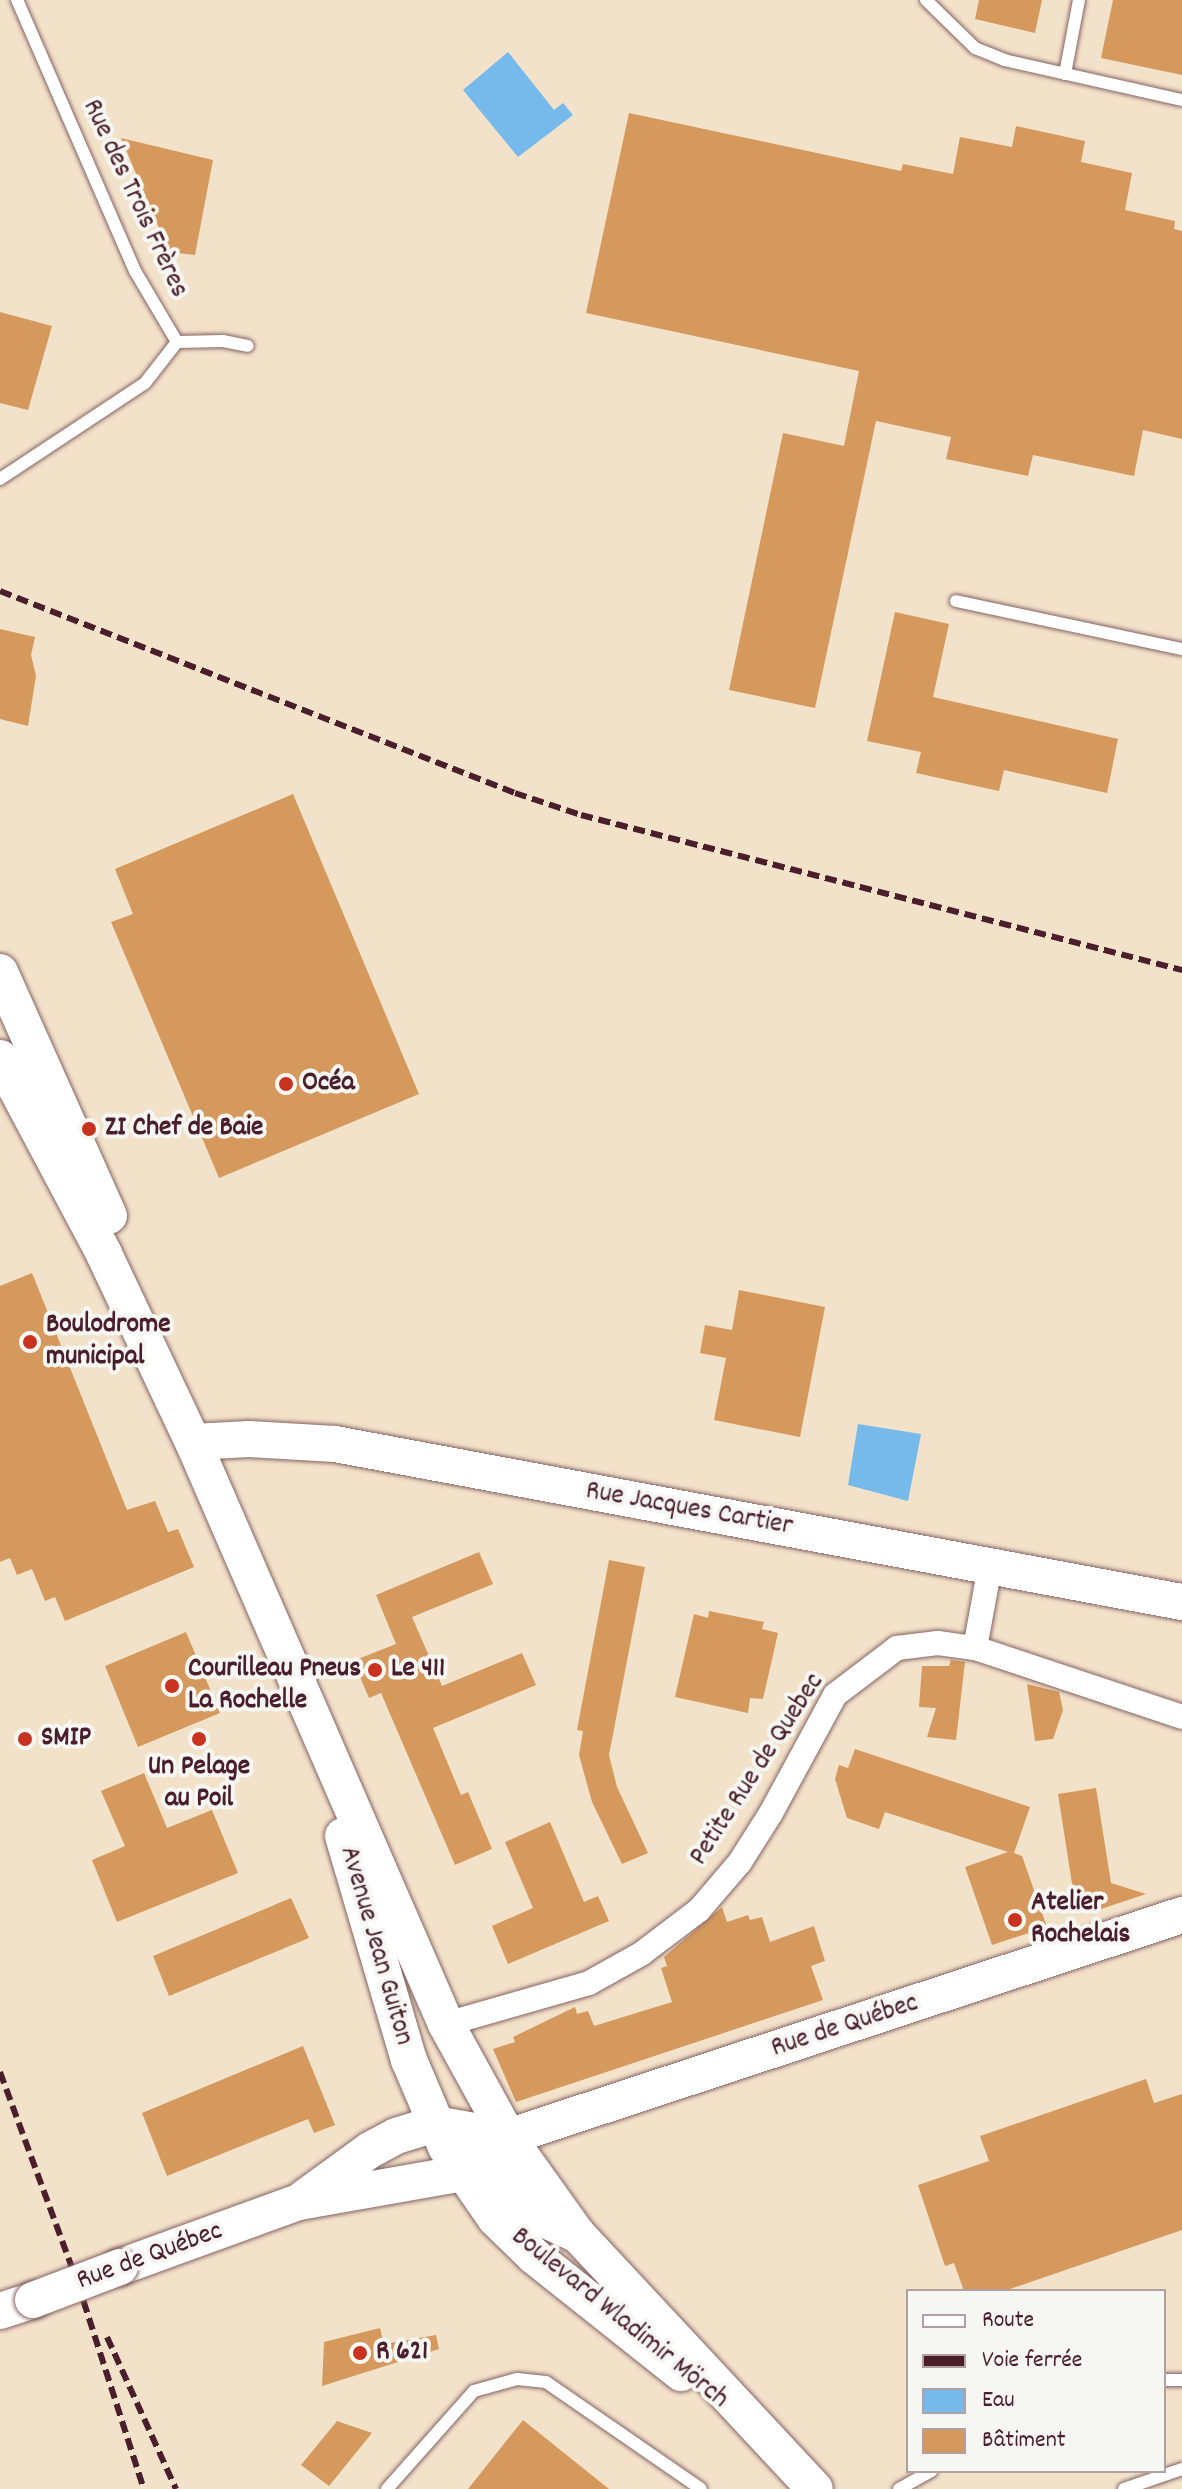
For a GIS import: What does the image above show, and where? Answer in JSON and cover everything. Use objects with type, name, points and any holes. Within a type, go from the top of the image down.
[{"type":"street","name":"Avenue Jean Guiton","points":[[0,972],[32,1082],[104,1254],[193,1442],[307,1712],[446,2024],[471,2144]]},
{"type":"street","name":"Avenue Jean Guiton","points":[[0,1058],[32,1082]]},
{"type":"street","name":"Rue Jacques Cartier","points":[[193,1442],[249,1439],[335,1444],[1182,1602]]},
{"type":"street","points":[[975,1648],[990,1566]]},
{"type":"street","name":"Petite Rue de Quebec","points":[[446,2024],[589,1983],[641,1954],[699,1910],[740,1862],[835,1695],[897,1648],[938,1643],[975,1648],[1182,1717]]},
{"type":"street","name":"Avenue Jean Guiton","points":[[307,1712],[409,2060],[471,2144]]},
{"type":"street","name":"Rue de Québec","points":[[16,2306],[299,2202],[471,2144],[1182,1915]]},
{"type":"street","name":"Rue de Québec","points":[[299,2202],[370,2150],[396,2136],[471,2144]]},
{"type":"street","name":"Boulevard Wladimir Mörch","points":[[471,2144],[578,2235],[695,2358],[750,2423],[805,2477],[826,2489]]},
{"type":"street","name":"Boulevard Wladimir Mörch","points":[[471,2144],[495,2218],[534,2256],[676,2370],[750,2423]]},
{"type":"lane","name":"Rue des Trois Frères","points":[[0,479],[145,383],[177,342],[135,271],[17,0]]},
{"type":"lane","points":[[926,0],[975,48],[1004,60],[1182,100]]},
{"type":"lane","points":[[1065,74],[1079,0]]},
{"type":"lane","points":[[177,342],[223,341],[248,346]]},
{"type":"lane","points":[[956,601],[1182,649]]},
{"type":"lane","points":[[387,2489],[474,2391],[517,2379],[546,2382],[701,2489]]},
{"type":"lane","points":[[1124,2489],[1182,2469]]},
{"type":"lane","points":[[899,2489],[927,2473]]},
{"type":"water","points":[[508,52],[554,110],[563,103],[573,115],[518,157],[463,90]]},
{"type":"water","points":[[858,1424],[921,1434],[908,1501],[848,1485]]},
{"type":"building","points":[[979,0],[1042,0],[1035,33],[975,19]]},
{"type":"building","points":[[1113,0],[1182,0],[1182,75],[1101,58]]},
{"type":"building","points":[[629,113],[901,171],[903,164],[953,174],[960,137],[1012,147],[1016,126],[1085,141],[1081,162],[1132,173],[1125,210],[1175,221],[1174,229],[1182,231],[1182,439],[1143,430],[1134,476],[1033,455],[1028,476],[946,459],[951,437],[876,421],[815,708],[729,690],[783,433],[844,446],[859,371],[586,313]]},
{"type":"building","points":[[121,138],[213,160],[195,255],[169,252]]},
{"type":"building","points":[[0,312],[52,326],[28,410],[0,403]]},
{"type":"building","points":[[895,612],[949,624],[933,697],[1118,739],[1107,793],[1004,770],[999,791],[916,773],[921,752],[867,741]]},
{"type":"building","points":[[0,629],[35,637],[31,655],[36,676],[28,726],[0,719]]},
{"type":"building","points":[[293,794],[419,1094],[219,1178],[111,922],[133,914],[115,869]]},
{"type":"building","points":[[32,1273],[127,1510],[155,1501],[168,1532],[178,1529],[194,1567],[65,1621],[55,1597],[45,1601],[32,1569],[17,1575],[10,1558],[0,1562],[0,1286]]},
{"type":"building","points":[[739,1290],[825,1307],[800,1437],[714,1420],[726,1358],[700,1353],[705,1325],[732,1330]]},
{"type":"building","points":[[479,1552],[493,1584],[412,1617],[442,1686],[522,1653],[536,1685],[433,1728],[461,1795],[468,1792],[492,1849],[455,1865],[381,1693],[369,1698],[353,1661],[396,1644],[376,1595]]},
{"type":"building","points":[[609,1560],[645,1567],[609,1755],[617,1787],[648,1853],[622,1864],[592,1802],[579,1755],[583,1731],[577,1730]]},
{"type":"building","points":[[709,1611],[764,1622],[762,1629],[778,1633],[763,1699],[750,1698],[748,1713],[675,1697],[694,1614],[708,1618]]},
{"type":"building","points":[[186,1632],[220,1713],[138,1747],[105,1666]]},
{"type":"building","points":[[951,1660],[965,1662],[956,1740],[927,1737],[936,1708],[919,1707],[922,1666],[949,1666]]},
{"type":"building","points":[[1027,1684],[1059,1692],[1063,1710],[1053,1739],[1035,1741]]},
{"type":"building","points":[[855,1749],[1030,1807],[1014,1853],[1022,1856],[1047,1927],[992,1945],[965,1867],[1008,1852],[885,1812],[879,1829],[847,1818],[835,1779],[839,1765],[848,1768]]},
{"type":"building","points":[[144,1773],[167,1828],[212,1810],[238,1873],[117,1922],[92,1860],[125,1846],[101,1791]]},
{"type":"building","points":[[1096,1788],[1111,1883],[1146,1894],[1098,1910],[1097,1898],[1073,1890],[1058,1794]]},
{"type":"building","points":[[550,1822],[584,1902],[598,1896],[609,1921],[508,1964],[492,1926],[533,1908],[505,1842]]},
{"type":"building","points":[[291,1898],[309,1938],[169,1996],[153,1956]]},
{"type":"building","points":[[722,1907],[727,1922],[748,1915],[750,1920],[762,1917],[770,1942],[814,1926],[825,1961],[811,1966],[823,2000],[516,2102],[493,2049],[515,2042],[513,2037],[575,2007],[577,2014],[588,2011],[594,2026],[672,2002],[661,1968],[667,1966],[664,1957]]},
{"type":"building","points":[[303,2046],[335,2125],[314,2133],[308,2119],[167,2176],[142,2113]]},
{"type":"building","points":[[1146,2079],[1154,2103],[1182,2094],[1182,2230],[1010,2289],[963,2289],[954,2263],[945,2266],[918,2185],[989,2161],[980,2136]]},
{"type":"building","name":"R 621","points":[[380,2328],[384,2344],[436,2335],[439,2349],[322,2386],[324,2342]]},
{"type":"building","points":[[523,2420],[609,2489],[468,2489]]},
{"type":"building","points":[[337,2421],[372,2433],[329,2486],[301,2465]]},
{"type":"railway","points":[[0,591],[515,793],[581,815],[1182,970]]},
{"type":"railway","points":[[0,2072],[78,2284],[144,2489]]},
{"type":"railway","points":[[107,2337],[176,2489]]},
{"type":"place","name":"Océa","points":[[286,1084]]},
{"type":"place","name":"ZI Chef de Baie","points":[[89,1129]]},
{"type":"place","name":"Boulodrome municipal","points":[[30,1342]]},
{"type":"place","name":"Le 411","points":[[375,1670]]},
{"type":"place","name":"Courilleau Pneus La Rochelle","points":[[172,1686]]},
{"type":"place","name":"SMIP","points":[[25,1739]]},
{"type":"place","name":"Un Pelage au Poil","points":[[199,1739]]},
{"type":"place","name":"Atelier Rochelais","points":[[1015,1920]]},
{"type":"place","name":"R 621","points":[[360,2353]]}]
